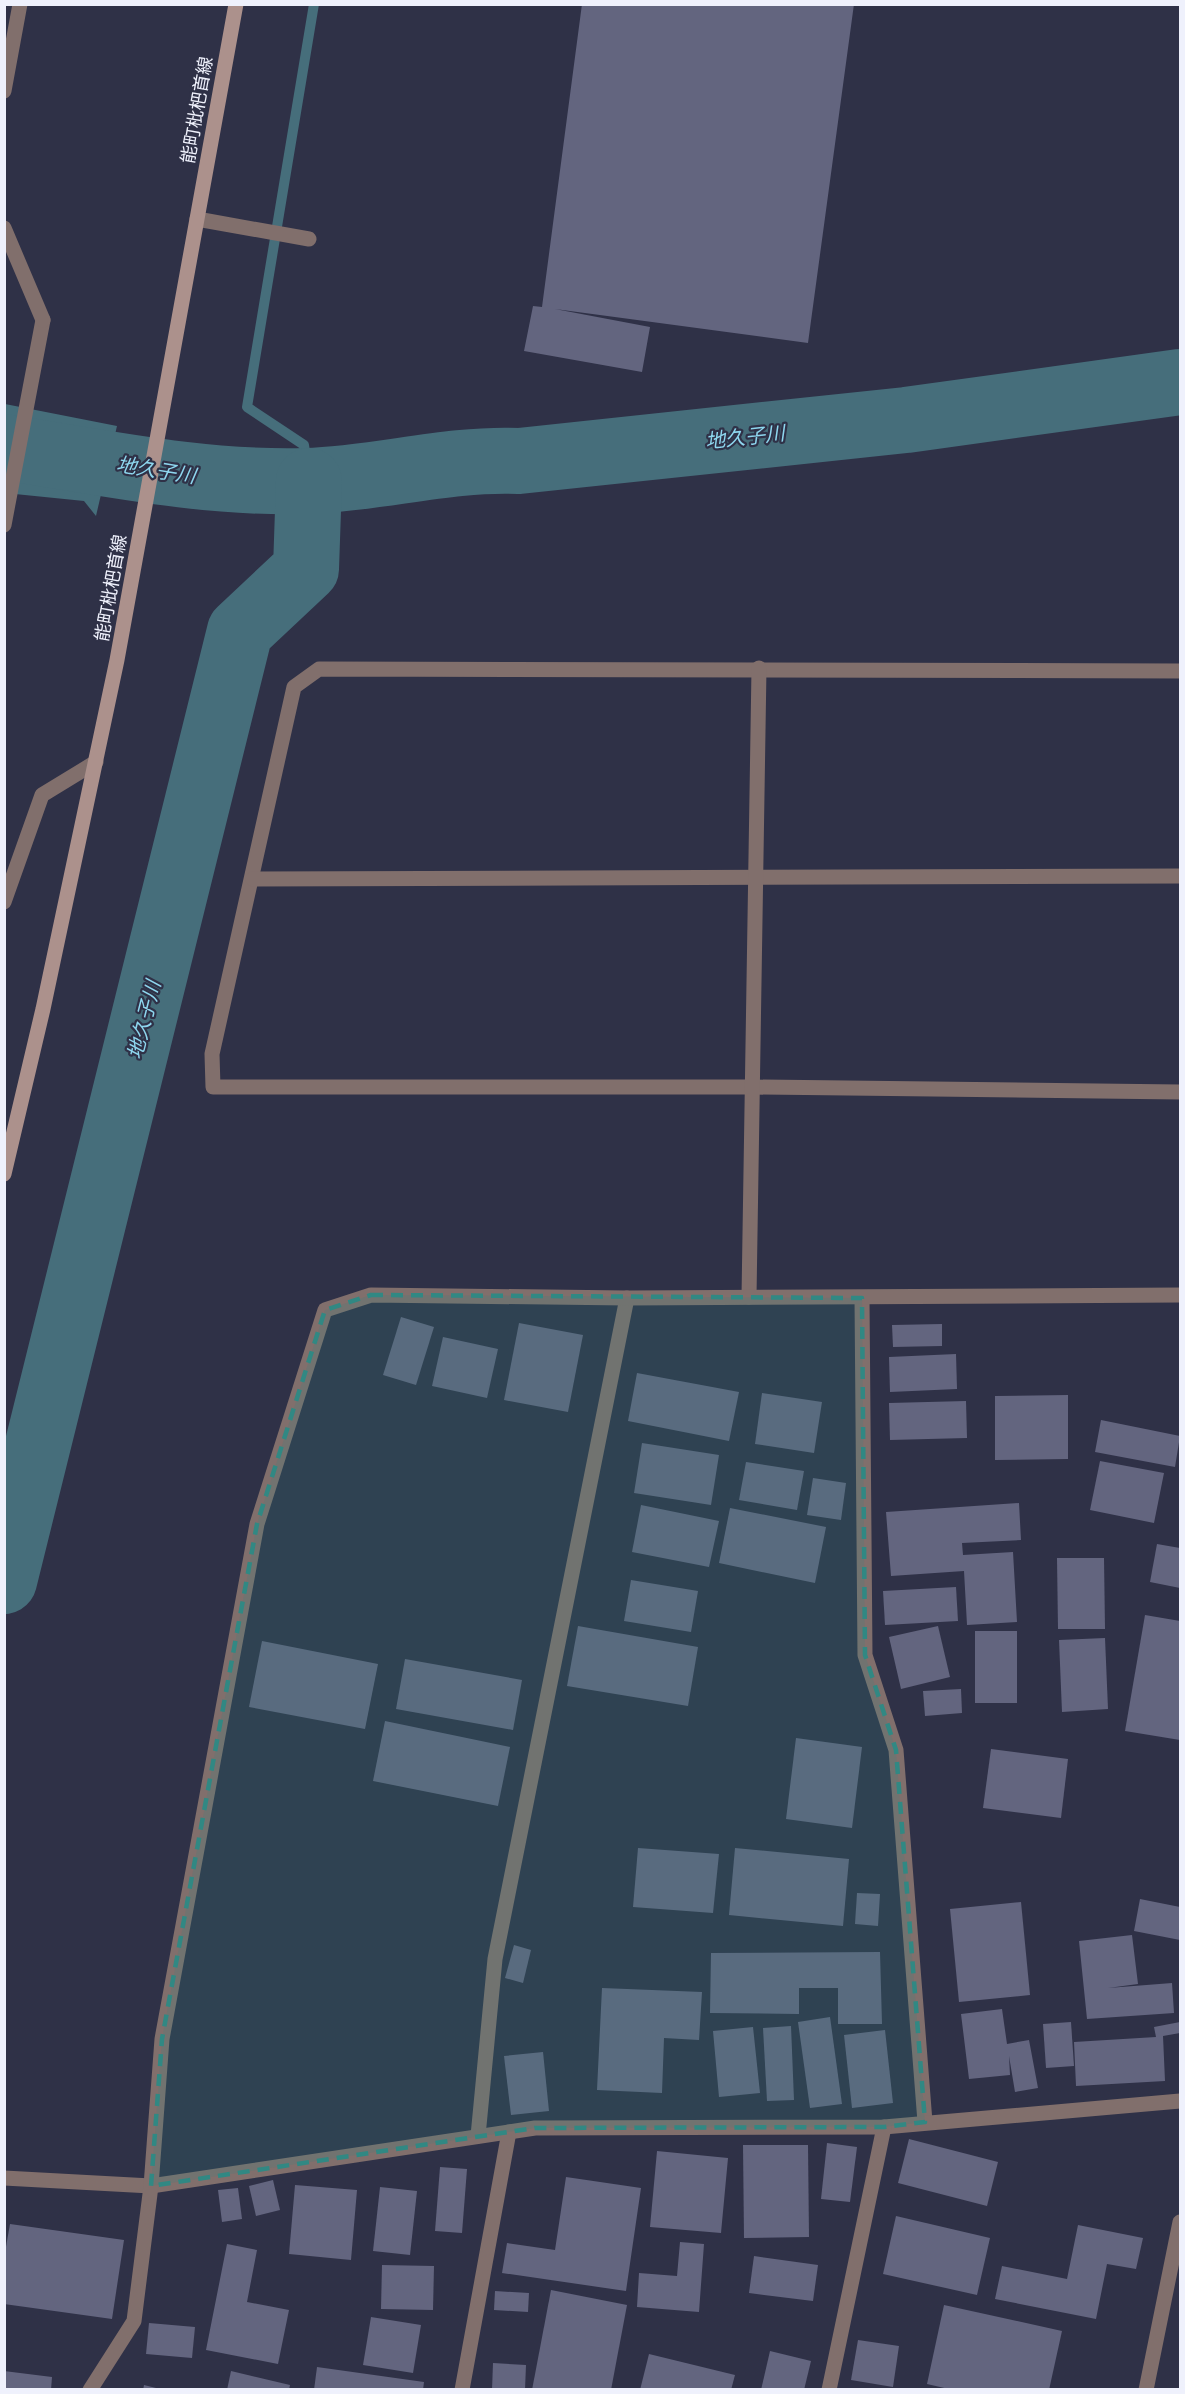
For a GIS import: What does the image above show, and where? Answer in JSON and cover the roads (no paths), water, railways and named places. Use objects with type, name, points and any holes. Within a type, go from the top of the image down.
[{"type":"main road","name":"能町枇杷首線","points":[[4,1174],[96,762],[128,604],[236,4]]},
{"type":"street","points":[[4,91],[20,4]]},
{"type":"street","points":[[197,219],[309,239]]},
{"type":"street","points":[[4,228],[43,320],[4,525]]},
{"type":"street","points":[[1180,671],[759,668],[319,669],[294,687],[253,879],[212,1054],[213,1087],[752,1087],[1180,1092]]},
{"type":"street","points":[[749,1297],[759,668]]},
{"type":"street","points":[[4,902],[42,795],[96,762]]},
{"type":"street","points":[[253,879],[1180,876]]},
{"type":"street","points":[[90,2390],[134,2321],[151,2186],[162,2039],[257,1524],[325,1310],[371,1295],[862,1298],[1180,1295]]},
{"type":"street","points":[[478,2136],[495,1959],[627,1298]]},
{"type":"street","points":[[862,1298],[865,1655],[896,1750],[926,2122]]},
{"type":"street","points":[[4,2178],[151,2186],[535,2128],[884,2127],[1180,2101]]},
{"type":"street","points":[[829,2390],[884,2127]]},
{"type":"street","points":[[462,2390],[509,2132]]},
{"type":"street","points":[[1146,2390],[1180,2222]]},
{"type":"water","points":[[5,404],[117,426],[96,516],[84,501],[5,493]]},
{"type":"waterway","points":[[309,481],[304,445],[247,407],[314,4]]},
{"type":"waterway","name":"地久子川","points":[[4,447],[193,476],[306,481],[360,477],[439,465],[519,461],[906,420],[1180,382]]},
{"type":"waterway","name":"地久子川","points":[[4,1581],[240,631],[306,569],[309,481]]}]
